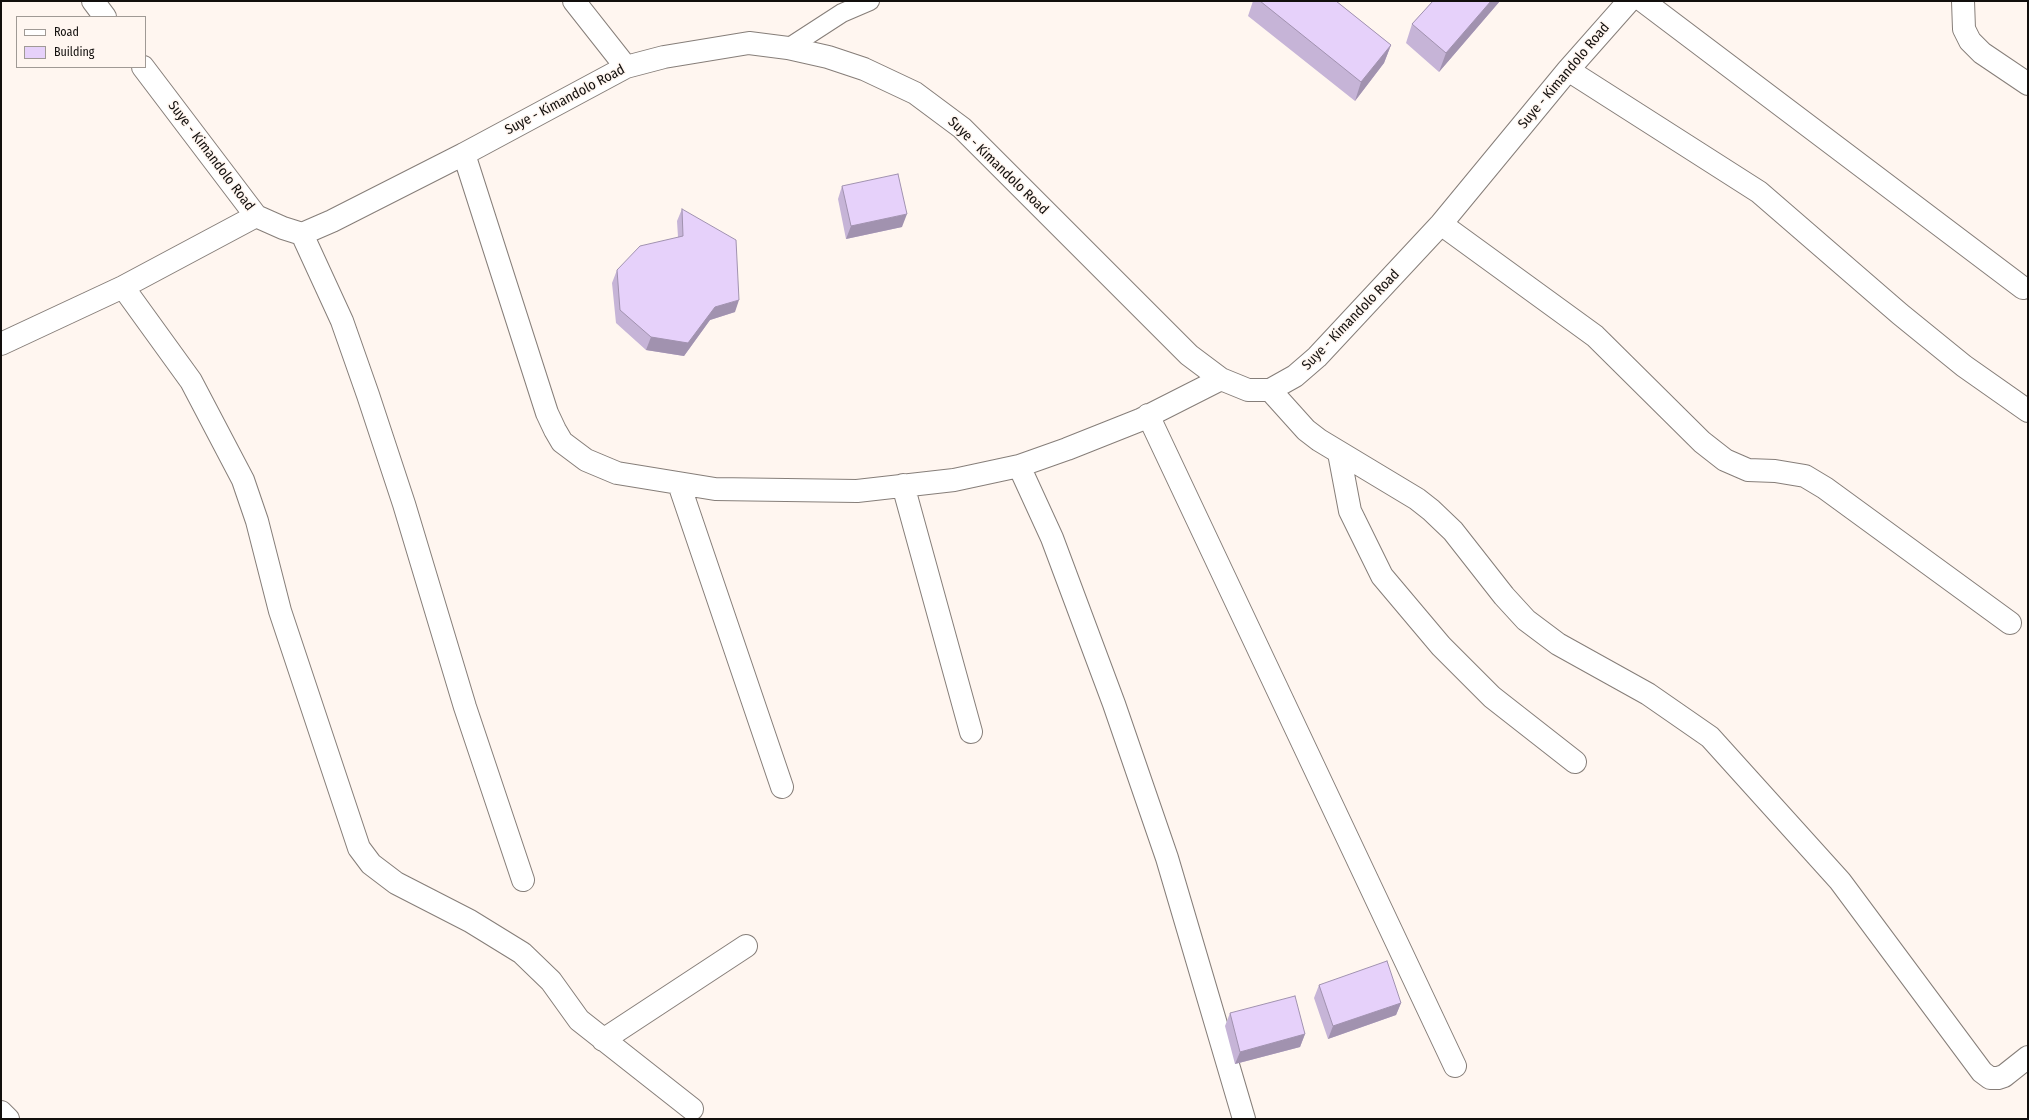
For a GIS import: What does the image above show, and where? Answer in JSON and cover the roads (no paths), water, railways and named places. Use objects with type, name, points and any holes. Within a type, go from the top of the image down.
[{"type":"street","points":[[93,1],[104,16]]},
{"type":"street","points":[[574,1],[626,67]]},
{"type":"street","name":"Suye - Kimandolo Road","points":[[144,68],[256,216],[283,228],[302,234],[332,222],[464,154],[626,67],[664,57],[749,43],[788,48],[828,57],[864,69],[915,93],[962,128],[1189,355],[1221,379],[1248,390],[1270,390],[1295,376],[1318,357],[1441,224],[1568,70],[1629,1]]},
{"type":"street","points":[[1643,1],[2023,288]]},
{"type":"street","points":[[1963,1],[1964,29],[1970,41],[1982,52],[2028,84]]},
{"type":"street","points":[[1568,70],[1759,192],[1900,314],[1964,366],[2028,411]]},
{"type":"street","points":[[464,154],[547,413],[555,430],[562,442],[586,460],[617,473],[715,489],[857,491],[954,480],[1019,466],[1148,415],[1221,379]]},
{"type":"street","points":[[1,344],[123,287],[256,216]]},
{"type":"street","points":[[1441,224],[1595,336],[1702,442],[1725,460],[1748,470],[1805,476],[1825,488],[2010,623]]},
{"type":"street","points":[[302,234],[342,321],[368,395],[404,504],[465,707],[522,880]]},
{"type":"street","points":[[123,287],[191,380],[243,480],[257,521],[280,611],[359,848],[371,864],[396,883],[470,921],[522,953],[550,981],[579,1020],[692,1109]]},
{"type":"street","points":[[1270,390],[1306,430],[1338,453],[1412,496],[1431,510],[1453,531],[1504,596],[1526,620],[1558,644],[1648,694],[1710,737],[1840,881],[1982,1072],[1990,1078],[1998,1078],[2004,1076],[2028,1057]]},
{"type":"street","points":[[1148,415],[1455,1066]]},
{"type":"street","points":[[1338,453],[1350,511],[1382,576],[1441,646],[1492,697],[1575,762]]},
{"type":"street","points":[[1019,466],[1052,538],[1114,704],[1159,836],[1244,1119]]},
{"type":"street","points":[[679,484],[782,786]]},
{"type":"street","points":[[903,486],[972,732]]},
{"type":"street","points":[[603,1040],[746,946]]},
{"type":"street","points":[[1,1112],[8,1119]]},
{"type":"lane","points":[[788,48],[842,14],[870,1]]}]
